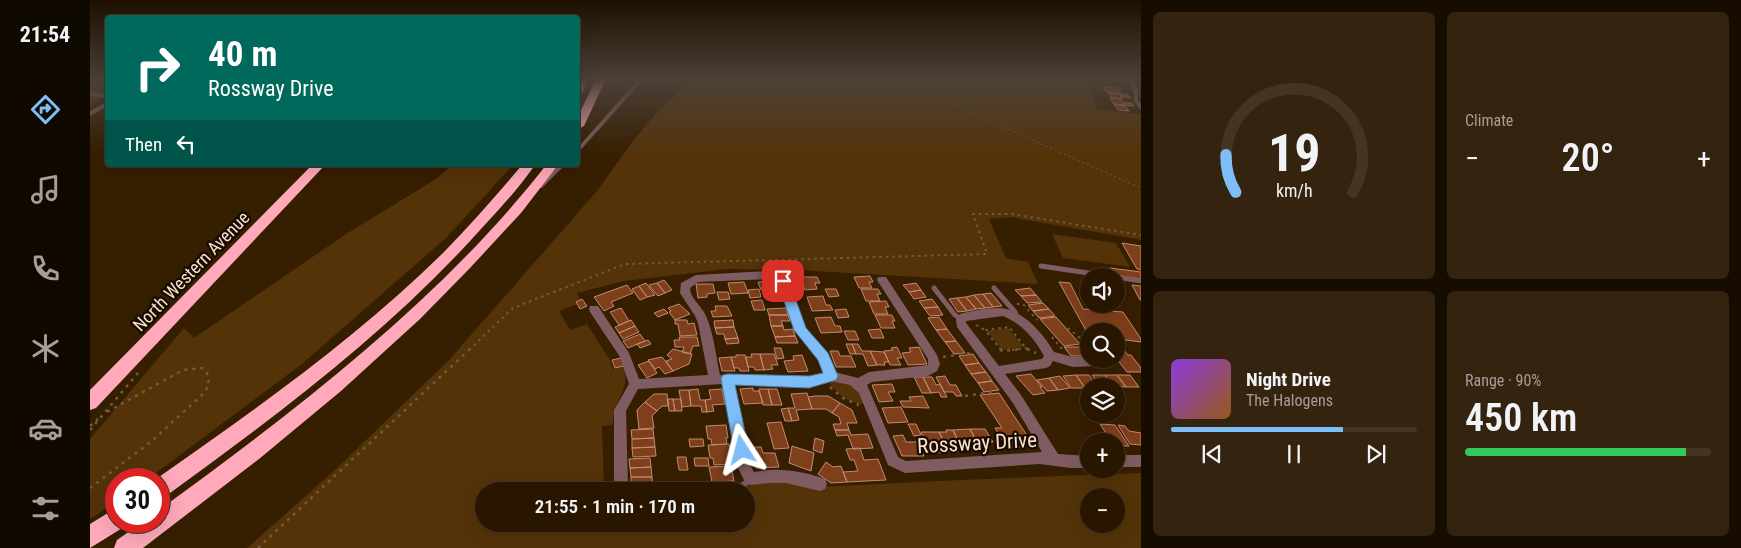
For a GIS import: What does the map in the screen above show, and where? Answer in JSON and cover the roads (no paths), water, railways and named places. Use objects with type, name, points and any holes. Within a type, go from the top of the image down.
[{"type":"highway","points":[[580,122],[588,105]]},
{"type":"highway","name":"North Western Avenue","points":[[90,402],[317,167]]},
{"type":"highway","points":[[170,481],[256,418],[369,328],[433,270],[469,234],[527,167]]},
{"type":"highway","points":[[125,548],[217,479],[352,371],[424,306],[488,242],[550,167]]},
{"type":"highway","points":[[90,537],[105,527]]},
{"type":"street","points":[[90,114],[105,105]]},
{"type":"street","points":[[820,484],[784,476],[762,477],[751,480],[744,466],[740,432],[700,315],[685,293],[686,286],[696,279],[769,275],[776,277],[785,284],[800,330],[824,357],[828,377]]},
{"type":"street","points":[[635,384],[721,380],[809,382],[828,377],[853,381],[859,384],[869,377],[928,371],[934,368],[933,358],[882,280]]},
{"type":"street","points":[[594,309],[625,356],[635,384],[620,410],[621,482]]},
{"type":"street","points":[[1054,460],[1010,390],[963,328],[961,319],[967,316],[1004,312],[1017,317],[1050,356],[1073,362],[1080,362]]},
{"type":"street","points":[[996,370],[1043,364],[1046,363],[1050,356]]},
{"type":"street","name":"Rossway Drive","points":[[859,384],[864,390],[893,461],[905,467],[1040,458],[1080,461]]},
{"type":"street","points":[[1125,461],[1141,461]]},
{"type":"lane","points":[[580,148],[619,105]]},
{"type":"lane","points":[[518,208],[560,167]]},
{"type":"lane","points":[[1042,266],[1080,272]]},
{"type":"lane","points":[[1125,278],[1141,281]]},
{"type":"lane","points":[[934,288],[955,315],[961,319]]},
{"type":"lane","points":[[994,288],[1016,312],[1017,317]]}]
